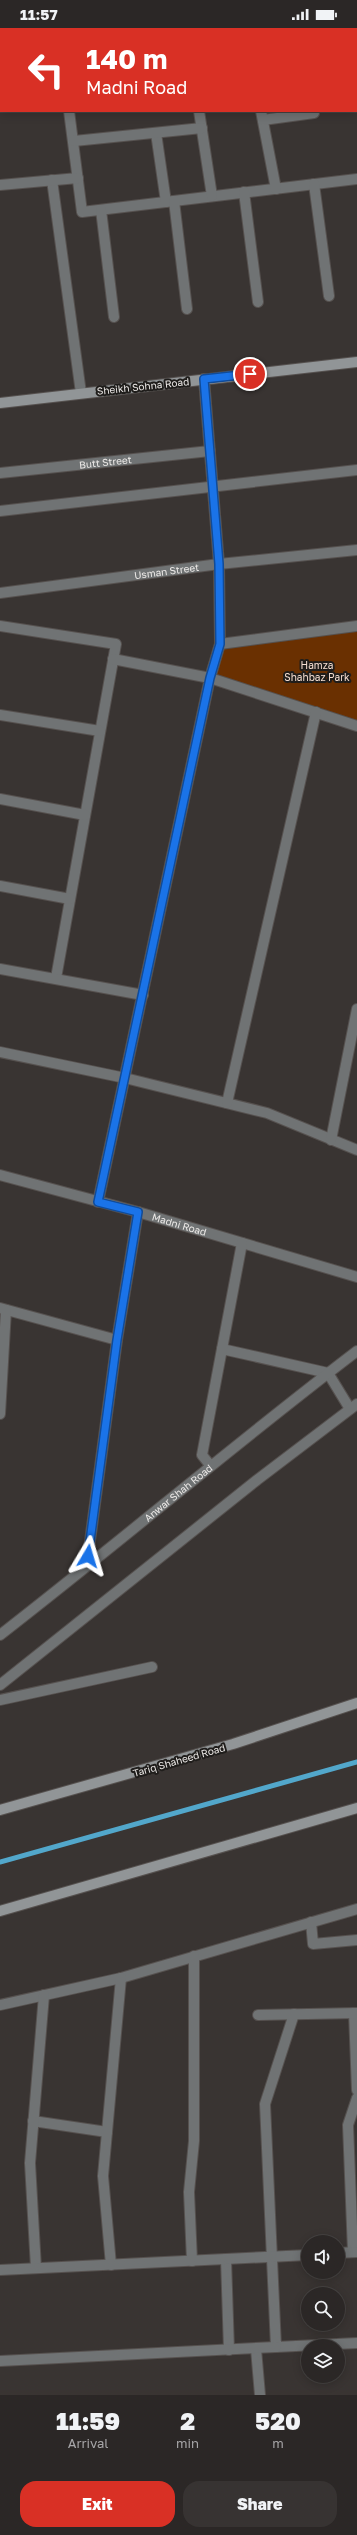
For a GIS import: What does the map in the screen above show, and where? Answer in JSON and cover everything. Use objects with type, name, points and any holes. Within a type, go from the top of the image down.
[{"type":"main road","name":"Sheikh Sohna Road","points":[[0,403],[357,362]]},
{"type":"main road","name":"Tariq Shaheed Road","points":[[0,1810],[233,1744],[357,1703]]},
{"type":"main road","points":[[0,1911],[357,1808]]},
{"type":"street","points":[[69,112],[82,212],[357,179]]},
{"type":"street","points":[[199,112],[212,196]]},
{"type":"street","points":[[276,189],[262,115],[314,113]]},
{"type":"street","points":[[74,141],[202,128]]},
{"type":"street","points":[[156,133],[170,201],[188,309]]},
{"type":"street","points":[[0,185],[78,178]]},
{"type":"street","points":[[52,180],[81,393]]},
{"type":"street","points":[[314,184],[329,296]]},
{"type":"street","points":[[244,192],[258,302]]},
{"type":"street","points":[[101,210],[114,317]]},
{"type":"street","points":[[98,1202],[210,678],[220,644],[219,564],[204,379]]},
{"type":"street","name":"Butt Street","points":[[0,473],[210,450]]},
{"type":"street","points":[[0,511],[357,470]]},
{"type":"street","name":"Usman Street","points":[[0,593],[219,564],[357,550]]},
{"type":"street","points":[[0,626],[116,644],[56,978]]},
{"type":"street","points":[[220,644],[357,626]]},
{"type":"street","points":[[113,659],[210,678],[357,726]]},
{"type":"street","points":[[227,1103],[316,712]]},
{"type":"street","points":[[0,715],[100,732]]},
{"type":"street","points":[[0,800],[85,815]]},
{"type":"street","points":[[0,886],[70,899]]},
{"type":"street","points":[[0,970],[56,978],[143,995]]},
{"type":"street","points":[[331,1140],[357,1009]]},
{"type":"street","points":[[0,1052],[125,1078],[267,1113],[357,1150]]},
{"type":"street","name":"Madni Road","points":[[0,1175],[138,1212],[357,1277]]},
{"type":"street","points":[[92,1563],[88,1556],[117,1340],[138,1212]]},
{"type":"street","points":[[210,1465],[202,1455],[242,1243]]},
{"type":"street","points":[[0,1414],[3,1309],[117,1340]]},
{"type":"street","points":[[0,1686],[257,1480],[354,1407],[328,1373],[222,1349]]},
{"type":"street","name":"Anwar Shah Road","points":[[0,1635],[92,1563],[210,1465],[357,1351]]},
{"type":"street","points":[[0,1700],[152,1667]]},
{"type":"street","points":[[0,2005],[121,1978],[357,1909]]},
{"type":"street","points":[[311,1922],[313,1944],[357,1940]]},
{"type":"street","points":[[192,2261],[189,2192],[194,2141],[194,1956]]},
{"type":"street","points":[[111,2265],[103,2176],[121,1978]]},
{"type":"street","points":[[36,2268],[30,2163],[44,1995]]},
{"type":"street","points":[[258,2015],[356,2013],[357,2090]]},
{"type":"street","points":[[276,2347],[265,2104],[294,2014]]},
{"type":"street","points":[[345,2253],[355,2252],[348,2125],[357,2098]]},
{"type":"street","points":[[33,2121],[107,2132]]},
{"type":"street","points":[[0,2270],[301,2255]]},
{"type":"street","points":[[226,2259],[229,2350]]},
{"type":"street","points":[[0,2361],[357,2343]]},
{"type":"street","points":[[256,2348],[260,2395]]},
{"type":"green space","name":"Hamza Shahbaz Park","points":[[357,626],[357,726],[210,678],[220,644]]},
{"type":"waterway","points":[[0,1862],[357,1762]]},
{"type":"route","points":[[88,1556],[117,1340],[138,1212],[98,1202],[210,678],[220,644],[219,564],[204,379],[250,374]]}]
